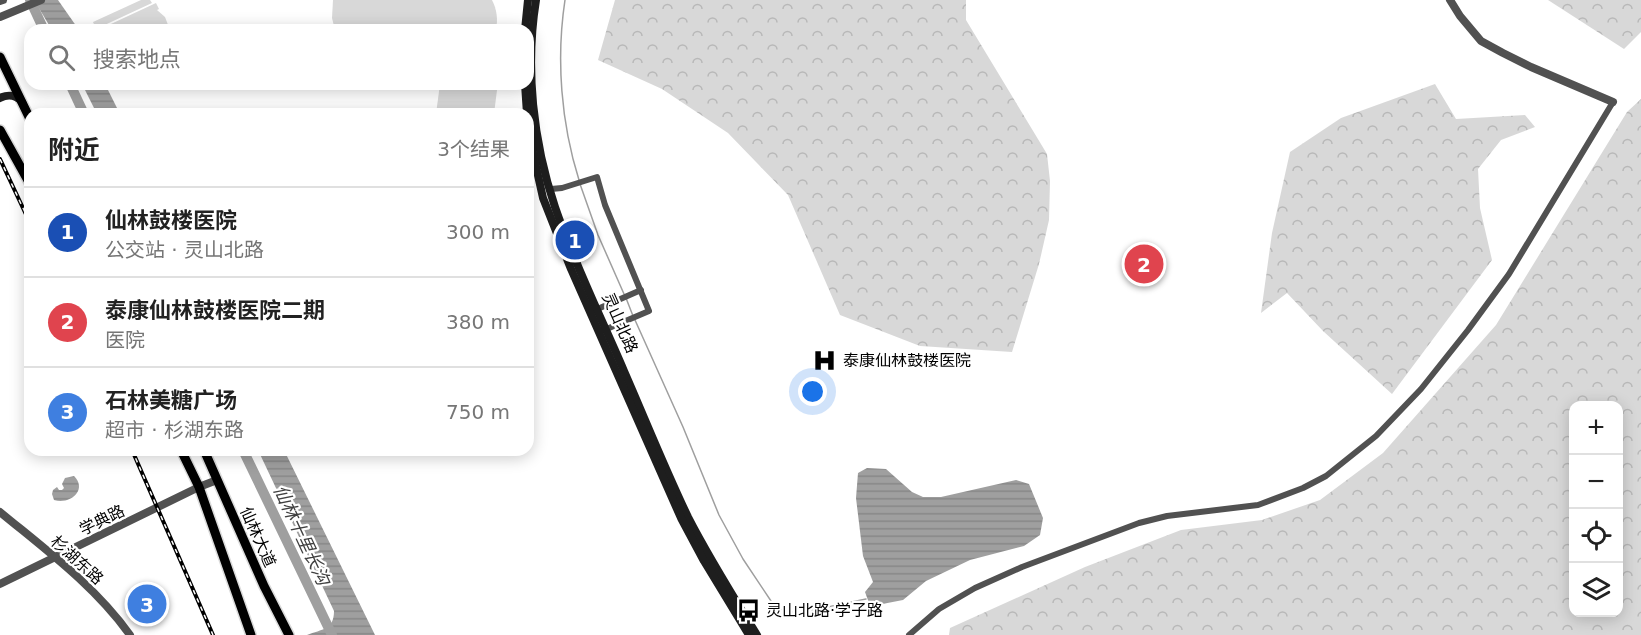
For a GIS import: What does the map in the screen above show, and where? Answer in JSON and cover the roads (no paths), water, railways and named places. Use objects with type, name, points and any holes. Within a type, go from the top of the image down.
[{"type":"main road","points":[[526,24],[528,0]]},
{"type":"main road","name":"灵山北路","points":[[533,24],[536,0]]},
{"type":"main road","points":[[0,57],[24,108]]},
{"type":"main road","name":"灵山北路","points":[[526,90],[527,108]]},
{"type":"main road","name":"灵山北路","points":[[532,90],[534,108]]},
{"type":"main road","points":[[0,98],[11,95],[22,103]]},
{"type":"main road","name":"灵山北路","points":[[534,112],[540,153],[550,189],[593,310]]},
{"type":"main road","points":[[0,130],[24,173]]},
{"type":"main road","name":"灵山北路","points":[[534,158],[543,198],[681,518],[749,635]]},
{"type":"main road","name":"灵山北路","points":[[602,331],[687,514],[710,558],[757,635]]},
{"type":"main road","points":[[184,456],[199,488],[251,635]]},
{"type":"main road","name":"仙林大道","points":[[207,456],[264,586],[289,635]]},
{"type":"street","points":[[909,635],[939,609],[975,588],[1022,567],[1139,523],[1167,516],[1258,505],[1303,488],[1326,476],[1376,436],[1421,389],[1509,274],[1613,102],[1522,62],[1481,41],[1450,0]]},
{"type":"street","points":[[0,17],[38,1]]},
{"type":"street","points":[[550,189],[597,177],[649,311],[602,331]]},
{"type":"street","points":[[593,310],[640,290]]},
{"type":"street","name":"学典路","points":[[0,584],[217,480]]},
{"type":"street","name":"杉湖东路","points":[[0,512],[77,575],[118,617],[130,635]]},
{"type":"water","points":[[34,0],[58,0],[75,24],[48,24]]},
{"type":"water","points":[[85,90],[108,90],[117,108],[94,108]]},
{"type":"water","points":[[261,456],[287,456],[375,635],[307,635],[329,625],[332,622],[334,611]]},
{"type":"water","points":[[867,468],[886,469],[912,492],[923,497],[941,497],[1016,480],[1029,484],[1043,518],[1040,535],[1024,546],[970,560],[926,581],[903,600],[877,605],[869,603],[865,592],[873,582],[863,556],[856,498],[858,473]]},
{"type":"water","points":[[74,476],[79,486],[75,495],[66,500],[54,500],[53,490],[57,487],[62,490],[65,478]]},
{"type":"waterway","name":"仙林十里长沟","points":[[30,0],[41,24]]},
{"type":"waterway","points":[[565,0],[561,45],[562,91],[568,136],[579,180]]},
{"type":"waterway","name":"仙林十里长沟","points":[[73,90],[81,108]]},
{"type":"waterway","points":[[580,184],[598,235],[624,294]]},
{"type":"waterway","points":[[626,298],[633,316]]},
{"type":"waterway","points":[[635,320],[719,515],[743,559],[771,601],[777,608],[799,613],[866,599]]},
{"type":"waterway","name":"仙林十里长沟","points":[[246,456],[332,635]]},
{"type":"railway","points":[[0,159],[24,210]]},
{"type":"railway","points":[[135,456],[213,635]]},
{"type":"place","name":"仙林鼓楼医院","points":[[575,240]]},
{"type":"place","name":"泰康仙林鼓楼医院二期","points":[[1144,264]]},
{"type":"place","name":"泰康仙林鼓楼医院","points":[[825,360]]},
{"type":"place","name":"石林美糖广场","points":[[147,604]]},
{"type":"place","name":"灵山北路·学子路","points":[[748,610]]}]
